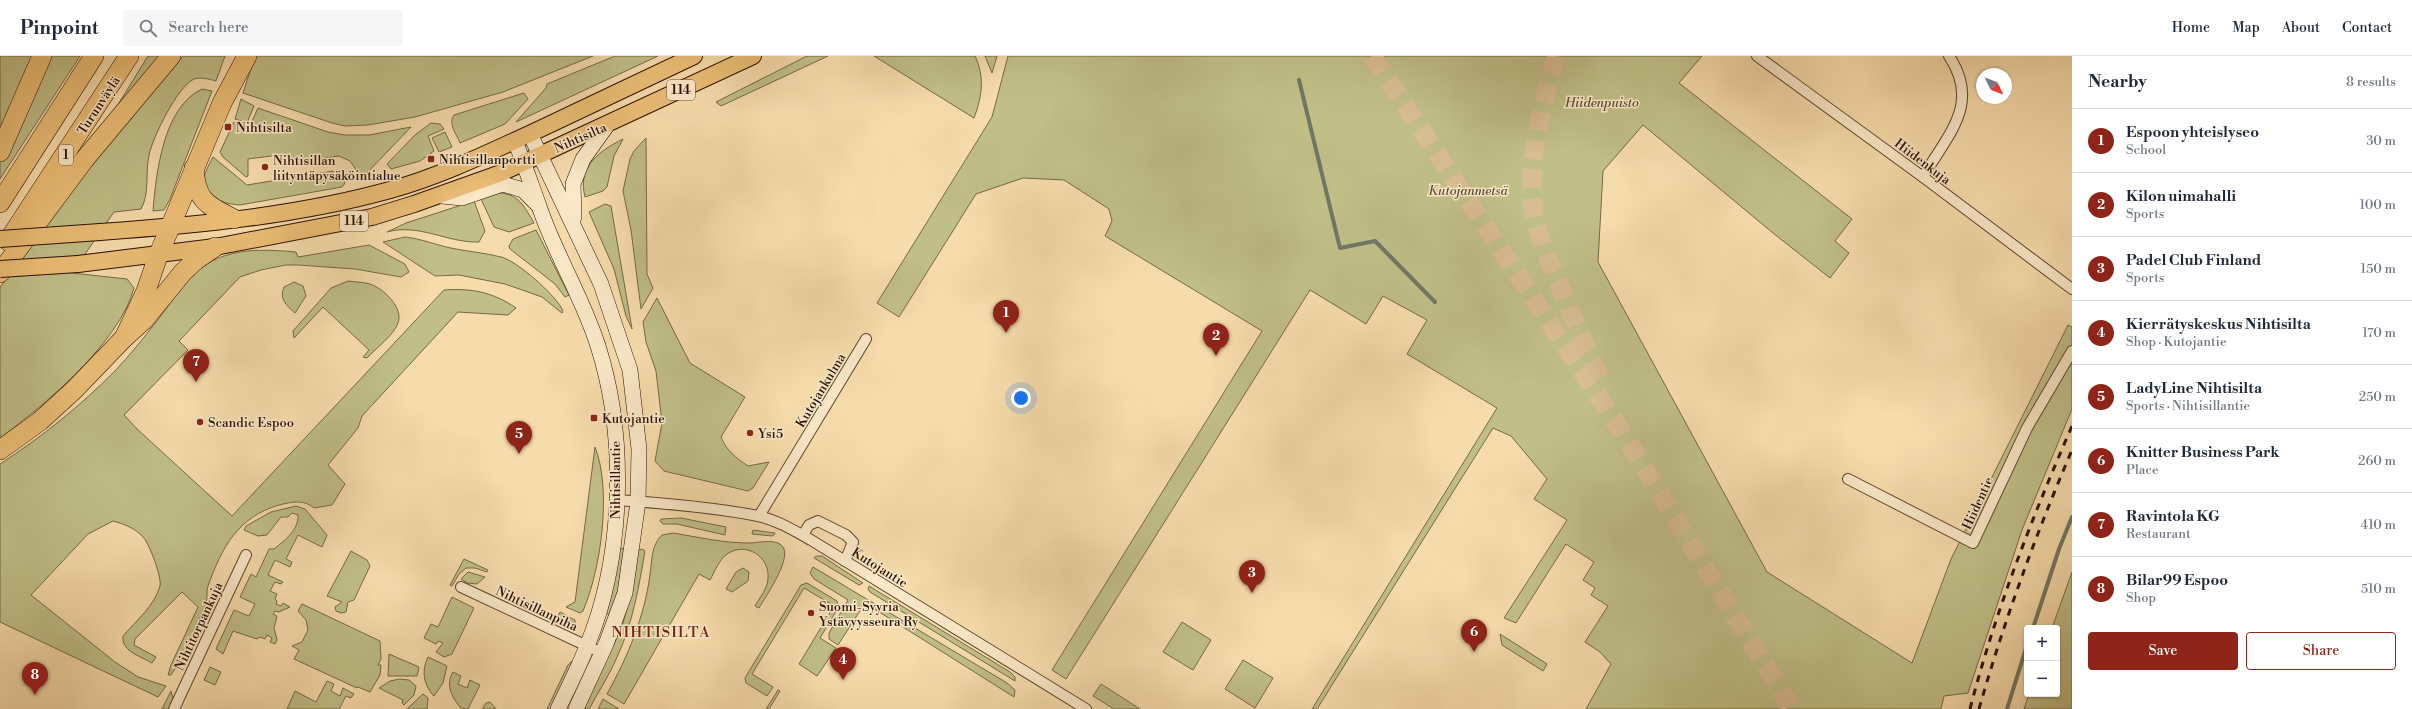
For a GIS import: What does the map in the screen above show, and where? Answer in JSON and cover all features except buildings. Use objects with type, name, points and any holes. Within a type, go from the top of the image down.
[{"type":"highway","points":[[0,152],[42,56]]},
{"type":"highway","name":"1","points":[[0,203],[94,56]]},
{"type":"highway","name":"Turunväylä","points":[[0,252],[30,210],[129,56]]},
{"type":"highway","points":[[0,273],[84,160],[171,56]]},
{"type":"highway","points":[[222,103],[234,56]]},
{"type":"highway","points":[[124,338],[146,291],[158,256],[194,167],[222,103],[247,56]]},
{"type":"highway","points":[[194,167],[195,186],[203,201],[234,219]]},
{"type":"highway","points":[[0,450],[40,421],[74,390],[124,338],[144,320],[196,260],[215,247]]},
{"type":"main road","name":"Nihtisilta","points":[[0,239],[170,227],[234,219],[327,204],[390,190],[425,179],[515,141],[694,56]]},
{"type":"main road","name":"Nihtisilta","points":[[0,269],[78,264],[158,256],[215,247],[372,217],[442,196],[524,163],[753,56]]},
{"type":"street","name":"Hiidenkuja","points":[[1757,56],[1923,176],[2072,290]]},
{"type":"street","points":[[1923,176],[1961,111],[1964,96],[1963,83],[1958,68],[1949,56]]},
{"type":"street","name":"Nihtisillantie","points":[[574,224],[573,184],[583,159],[608,124]]},
{"type":"street","name":"Nihtisillantie","points":[[530,134],[541,154],[601,284],[630,370],[639,449],[638,502],[625,593],[602,653],[576,709]]},
{"type":"street","name":"Nihtisillantie","points":[[515,141],[539,207],[598,347],[613,419],[618,456],[617,500],[609,574],[588,646],[558,709]]},
{"type":"street","name":"Nihtisillantie","points":[[442,196],[462,198],[503,184],[523,190],[539,207]]},
{"type":"street","name":"Kutojankulma","points":[[759,516],[866,339]]},
{"type":"street","name":"Hiidentie","points":[[1848,479],[1973,543],[2027,428],[2072,351]]},
{"type":"street","name":"Kutojantie","points":[[617,500],[759,516],[784,525],[803,535],[1086,709]]},
{"type":"street","points":[[803,535],[809,526],[818,521],[846,535],[853,542],[845,561]]},
{"type":"street","name":"Nihtitorpankuja","points":[[174,709],[246,555]]},
{"type":"street","name":"Nihtisillanpiha","points":[[461,587],[602,653]]},
{"type":"green space","points":[[0,56],[33,56],[0,131]]},
{"type":"green space","points":[[49,56],[80,56],[0,179],[0,162],[20,123]]},
{"type":"green space","points":[[148,56],[166,56],[106,124]]},
{"type":"green space","points":[[183,56],[225,56],[216,81],[202,78],[194,79],[187,84],[173,102],[151,147],[144,203],[141,209],[114,212],[72,273],[127,279],[134,288],[126,309],[113,330],[97,351],[78,371],[58,391],[0,438],[0,287],[110,139]]},
{"type":"green space","points":[[255,56],[593,56],[503,92],[415,117],[368,125],[345,126],[243,93]]},
{"type":"green space","points":[[615,56],[658,56],[516,122],[546,88],[547,84]]},
{"type":"green space","points":[[807,56],[828,56],[721,106],[716,102]]},
{"type":"green space","points":[[874,56],[975,56],[980,72],[981,87],[979,102],[974,118]]},
{"type":"green space","points":[[985,56],[997,56],[992,73]]},
{"type":"green space","name":"Kutojanmetsä","points":[[1008,56],[1702,56],[1679,83],[1852,219],[1835,241],[1849,253],[1830,278],[1773,233],[1643,125],[1603,171],[1598,262],[1767,572],[1912,663],[1951,559],[2068,325],[2072,327],[2072,409],[2022,530],[1968,693],[1944,696],[1941,709],[1586,709],[1611,664],[1600,652],[1585,642],[1608,606],[1591,595],[1595,588],[1583,580],[1594,562],[1566,544],[1516,623],[1504,618],[1567,520],[1534,499],[1547,479],[1511,436],[1493,428],[1317,709],[1312,709],[1497,408],[1407,354],[1427,320],[1383,296],[1366,324],[1310,290],[1066,679],[1052,670],[1262,331],[1105,236],[1112,221],[1109,209],[1064,180],[1023,178],[976,194],[899,317],[877,303],[992,117]]},
{"type":"green space","points":[[202,89],[212,91],[170,199],[164,210],[153,211],[156,179],[164,143],[170,126],[178,110],[189,98]]},
{"type":"green space","points":[[524,93],[528,99],[505,124],[460,143],[452,125],[452,118],[454,115]]},
{"type":"green space","points":[[241,99],[254,106],[247,123],[235,119]]},
{"type":"green space","points":[[258,108],[328,132],[345,135],[369,135],[411,127],[366,174],[359,174],[350,161],[339,156],[286,164],[284,157],[279,155],[248,159],[248,176],[246,177],[223,157],[220,152],[234,122],[249,128]]},
{"type":"green space","points":[[431,123],[440,124],[444,129],[428,136],[434,151],[420,161],[391,169],[387,164],[415,135]]},
{"type":"green space","points":[[445,132],[452,147],[439,152],[432,138]]},
{"type":"green space","points":[[646,138],[647,274],[653,288],[641,309],[631,230],[623,191],[630,159],[634,151]]},
{"type":"green space","points":[[623,139],[614,156],[607,187],[603,191],[585,197],[583,186],[584,177],[592,161],[606,149]]},
{"type":"green space","points":[[213,157],[247,185],[333,171],[335,180],[344,179],[345,183],[342,187],[240,205],[221,202],[211,196],[204,185],[204,178]]},
{"type":"green space","points":[[500,193],[507,194],[517,199],[534,223],[509,232],[494,227],[481,199]]},
{"type":"green space","points":[[474,201],[485,231],[479,242],[456,240],[422,231],[399,230],[387,232],[406,223]]},
{"type":"green space","points":[[605,204],[611,206],[632,329],[626,316],[614,269],[589,212]]},
{"type":"green space","points":[[536,230],[569,295],[565,297],[555,284],[510,249],[509,246],[513,239]]},
{"type":"green space","points":[[405,237],[418,239],[449,248],[501,257],[508,260],[526,271],[545,288],[563,311],[562,313],[542,297],[505,284],[459,275],[435,276],[383,242]]},
{"type":"green space","points":[[369,245],[405,264],[409,272],[401,277],[355,269],[286,265],[261,270],[240,277],[179,341],[188,350],[124,415],[137,429],[232,516],[444,290],[482,292],[499,298],[516,308],[508,315],[458,312],[362,416],[358,428],[328,465],[345,484],[332,505],[314,508],[306,503],[293,502],[279,505],[265,510],[253,517],[233,535],[213,572],[207,590],[207,602],[195,631],[171,675],[168,675],[171,665],[198,607],[182,592],[135,639],[134,645],[156,657],[152,663],[132,652],[125,646],[123,636],[150,606],[158,593],[160,586],[157,568],[146,540],[133,529],[113,521],[88,534],[31,595],[115,662],[138,677],[166,686],[158,697],[0,622],[0,464],[46,432],[102,384],[136,347],[177,293],[193,275],[213,261],[233,253],[251,251],[269,250],[296,252],[298,257]]},
{"type":"green space","points":[[348,281],[367,283],[375,286],[391,299],[398,311],[399,317],[396,328],[367,358],[363,357],[369,350],[323,307],[294,338],[293,331],[331,288]]},
{"type":"green space","points":[[294,282],[303,286],[306,296],[295,313],[284,302],[282,295],[284,287]]},
{"type":"green space","points":[[657,298],[690,363],[745,397],[721,437],[732,453],[748,466],[769,462],[753,488],[748,491],[664,471],[655,461],[662,423],[656,371],[646,342],[643,322]]},
{"type":"green space","points":[[595,447],[603,485],[602,529],[595,574],[583,611],[580,613],[566,607],[575,602]]},
{"type":"green space","points":[[296,506],[305,509],[327,535],[322,547],[298,535],[286,559],[292,562],[290,567],[275,560],[268,575],[283,582],[281,584],[275,582],[270,591],[277,594],[275,599],[277,601],[276,604],[281,606],[283,603],[290,607],[279,612],[275,611],[273,614],[277,616],[274,628],[277,640],[275,644],[270,642],[272,638],[267,635],[265,639],[260,637],[257,639],[233,631],[223,654],[216,649],[234,610],[249,616],[255,604],[240,597],[251,574],[256,577],[269,549],[274,549],[290,535],[296,526],[298,515],[292,513],[288,517],[281,517],[267,535],[258,536],[244,530],[246,526],[271,512]]},
{"type":"green space","points":[[681,518],[726,527],[725,535],[677,524],[663,524],[660,521],[661,519]]},
{"type":"green space","points":[[753,530],[775,534],[772,536],[752,534]]},
{"type":"green space","points":[[673,533],[730,542],[773,542],[781,545],[784,549],[785,555],[780,571],[759,608],[755,606],[767,585],[768,570],[761,558],[755,553],[742,549],[734,550],[722,559],[710,580],[699,574],[624,704],[607,694],[622,665],[639,622],[644,606],[654,548],[658,539],[662,535]]},
{"type":"green space","points":[[617,547],[624,549],[618,590],[611,615],[605,613]]},
{"type":"green space","points":[[642,549],[645,551],[638,591],[628,630],[612,669],[589,709],[583,709],[622,627],[633,586],[638,550]]},
{"type":"green space","points":[[351,551],[367,560],[370,566],[354,600],[348,602],[346,612],[341,613],[336,611],[335,607],[342,602],[327,596]]},
{"type":"green space","points":[[816,556],[822,556],[863,583],[859,585],[814,558]]},
{"type":"green space","points":[[464,559],[488,570],[487,572],[475,568],[466,568],[459,574],[452,586],[450,585]]},
{"type":"green space","points":[[813,567],[1007,683],[1015,690],[1014,697],[865,603],[838,645],[829,639],[829,633],[848,600],[814,579],[810,573]]},
{"type":"green space","points":[[743,568],[749,572],[748,581],[732,592],[726,589],[736,572]]},
{"type":"green space","points":[[468,572],[485,577],[477,584],[467,583],[461,579]]},
{"type":"green space","points":[[2072,572],[2072,709],[2024,709],[2028,697],[2060,697],[2060,625],[2053,625]]},
{"type":"green space","points":[[807,583],[837,601],[838,608],[820,638],[836,648],[817,676],[799,664],[834,606],[804,588],[752,674],[773,687],[767,696],[746,683],[745,678],[801,585]]},
{"type":"green space","points":[[869,586],[1010,672],[1015,677],[1015,681],[870,592],[868,589]]},
{"type":"green space","points":[[452,597],[474,608],[452,654],[444,657],[436,652],[443,643],[438,641],[436,644],[424,638],[431,624],[438,627]]},
{"type":"green space","points":[[302,604],[380,641],[381,659],[378,665],[381,665],[380,675],[370,692],[358,687],[357,688],[294,659],[299,650],[292,646],[302,642],[308,630],[306,620],[298,611]]},
{"type":"green space","points":[[560,612],[575,620],[575,626],[566,627],[555,623]]},
{"type":"green space","points":[[1182,622],[1211,640],[1193,670],[1163,652]]},
{"type":"green space","points":[[1500,634],[1547,664],[1543,671],[1502,645]]},
{"type":"green space","points":[[389,654],[419,667],[417,676],[388,676]]},
{"type":"green space","points":[[428,657],[447,666],[443,683],[434,696],[428,688],[424,673]]},
{"type":"green space","points":[[1243,660],[1273,678],[1255,708],[1225,689]]},
{"type":"green space","points":[[572,661],[555,709],[547,709],[568,665]]},
{"type":"green space","points":[[210,667],[221,672],[215,685],[204,680]]},
{"type":"green space","points":[[453,672],[461,676],[458,684],[467,688],[470,680],[480,685],[468,709],[461,708],[452,696],[450,682]]},
{"type":"green space","points":[[400,679],[409,680],[416,686],[414,695],[404,705],[402,703],[403,700],[379,688],[390,681]]},
{"type":"green space","points":[[327,681],[334,684],[331,691],[340,696],[343,688],[354,694],[351,698],[346,696],[339,709],[287,709],[295,691],[316,702]]},
{"type":"green space","points":[[1101,684],[1140,709],[1114,709],[1093,696]]},
{"type":"green space","points":[[778,690],[780,691],[769,709],[766,709]]},
{"type":"green space","points":[[171,691],[173,699],[169,709],[162,709]]},
{"type":"green space","points":[[423,694],[428,698],[427,709],[407,709]]},
{"type":"green space","points":[[603,699],[619,709],[598,709]]},
{"type":"green space","points":[[490,702],[496,709],[482,709],[486,703]]},
{"type":"waterway","points":[[1299,80],[1340,248],[1375,241],[1435,302]]},
{"type":"waterway","points":[[2034,625],[2059,549],[2072,517]]},
{"type":"waterway","points":[[2007,709],[2024,655]]},
{"type":"tunnel","points":[[1372,56],[1622,432],[1792,709]]},
{"type":"tunnel","points":[[1557,56],[1546,94],[1537,134],[1532,175],[1534,214],[1546,255],[1604,388]]},
{"type":"railway","points":[[1970,709],[1991,637],[2015,566],[2072,426]]},
{"type":"railway","points":[[1979,709],[2021,578],[2072,450]]},
{"type":"place","name":"Nihtisilta","points":[[228,127]]},
{"type":"place","name":"Nihtisillanportti","points":[[431,159]]},
{"type":"place","name":"Nihtisillan liityntäpysäköintialue","points":[[265,167]]},
{"type":"place","name":"Espoon yhteislyseo","points":[[1006,333]]},
{"type":"place","name":"Kilon uimahalli","points":[[1216,356]]},
{"type":"place","name":"Ravintola KG","points":[[196,382]]},
{"type":"place","name":"Kutojantie","points":[[594,418]]},
{"type":"place","name":"Scandic Espoo","points":[[200,422]]},
{"type":"place","name":"Ysi5","points":[[750,433]]},
{"type":"place","name":"LadyLine Nihtisilta","points":[[519,454]]},
{"type":"place","name":"Padel Club Finland","points":[[1252,593]]},
{"type":"place","name":"Suomi-Syyria Ystävyysseura Ry","points":[[811,613]]},
{"type":"place","name":"Knitter Business Park","points":[[1474,652]]},
{"type":"place","name":"Kierrätyskeskus Nihtisilta","points":[[843,680]]},
{"type":"place","name":"Bilar99 Espoo","points":[[35,695]]},
{"type":"district","name":"NIHTISILTA","points":[[661,632]]},
{"type":"park label","name":"Hiidenpuisto","points":[[1602,102]]}]
